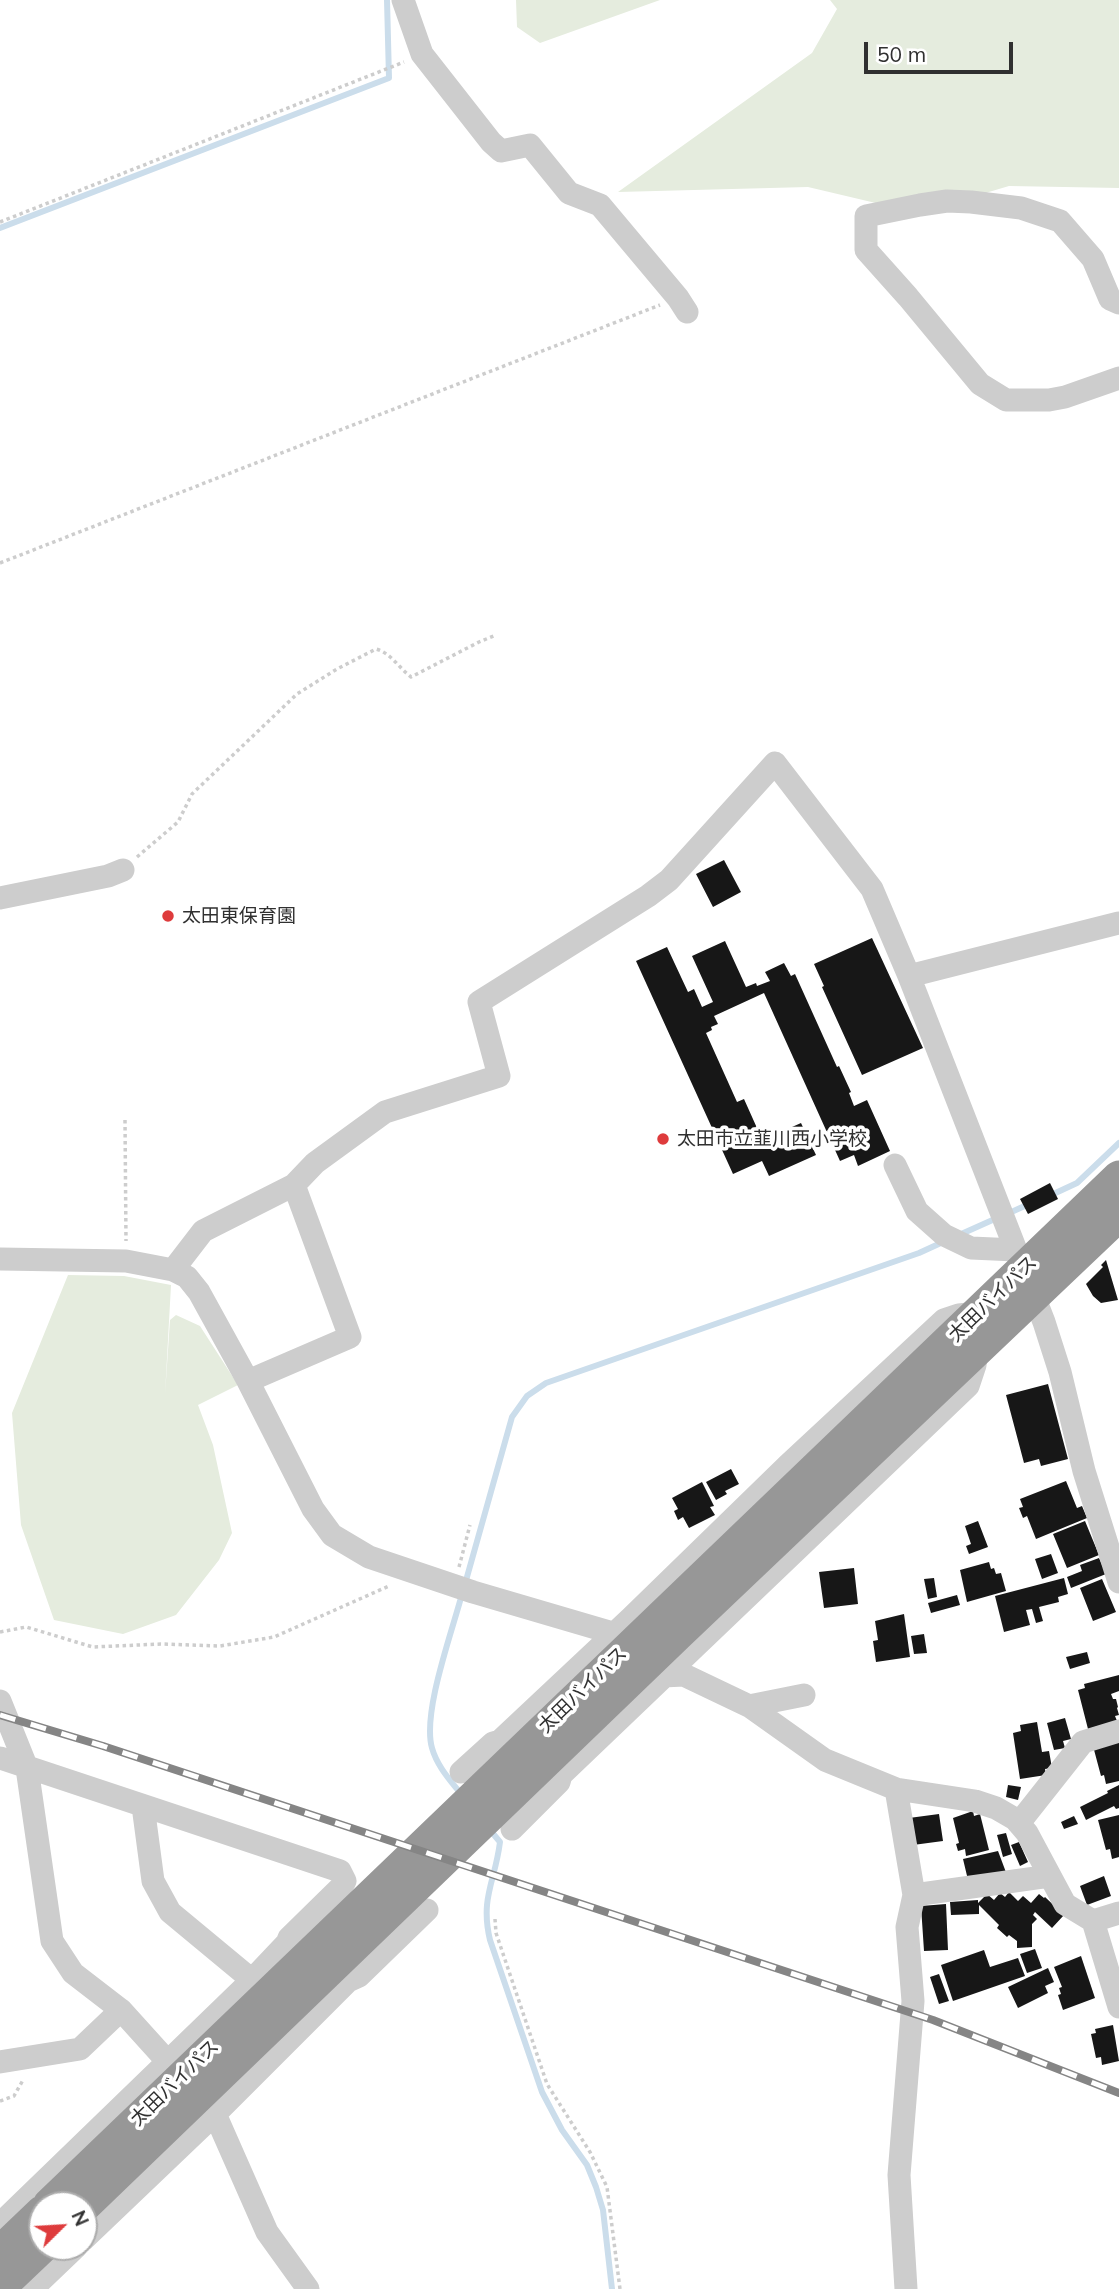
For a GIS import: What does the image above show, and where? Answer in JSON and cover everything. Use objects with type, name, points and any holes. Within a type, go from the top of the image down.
[{"type":"highway","name":"太田バイパス","points":[[672,1653],[978,1313],[1024,1272],[1119,1177]]},
{"type":"highway","name":"太田バイパス","points":[[66,2191],[187,2091],[672,1653],[977,1350],[1024,1272],[1119,1215]]},
{"type":"highway","name":"太田バイパス","points":[[97,2191],[187,2091]]},
{"type":"highway","points":[[0,2252],[28,2225]]},
{"type":"highway","points":[[0,2287],[28,2260]]},
{"type":"street","points":[[403,0],[422,54],[491,142],[501,151],[530,145],[569,193],[600,205],[682,305]]},
{"type":"street","points":[[1119,303],[1111,299],[1093,259],[1060,220],[1021,208],[947,201],[866,216],[866,250],[980,384],[1006,400],[1049,400],[1119,378]]},
{"type":"street","points":[[173,1270],[203,1231],[294,1185],[315,1163],[385,1112],[499,1076],[479,1002],[648,896],[668,880],[775,763],[872,889],[909,976],[1060,1372],[1084,1471],[1119,1582]]},
{"type":"street","points":[[0,898],[108,876],[123,870]]},
{"type":"street","points":[[909,976],[1119,923]]},
{"type":"street","points":[[895,1165],[917,1211],[944,1235],[1024,1272]]},
{"type":"street","points":[[248,1381],[350,1337],[294,1185]]},
{"type":"street","points":[[0,1259],[127,1261],[173,1270],[187,1278],[199,1292],[248,1381],[313,1509],[332,1535],[369,1557],[614,1634],[633,1625],[825,1760],[896,1789],[975,1801],[996,1808],[1019,1823],[1065,1905],[1093,1921],[1119,2007]]},
{"type":"street","points":[[461,1772],[493,1743],[500,1741],[944,1320],[978,1313]]},
{"type":"street","points":[[512,1829],[559,1782],[561,1775],[672,1653]]},
{"type":"street","points":[[749,1706],[804,1695]]},
{"type":"street","points":[[0,1702],[27,1768],[52,1941],[73,1973],[121,2010],[187,2091],[267,2232],[308,2289]]},
{"type":"street","points":[[1019,1823],[1083,1742],[1119,1731]]},
{"type":"street","points":[[0,1758],[340,1871],[345,1881],[252,1980],[187,2091],[98,2219]]},
{"type":"street","points":[[896,1789],[914,1895],[907,1927],[913,2001],[899,2175],[906,2289]]},
{"type":"street","points":[[144,1807],[153,1881],[170,1912],[252,1980]]},
{"type":"street","points":[[914,1895],[1050,1877]]},
{"type":"street","points":[[0,2224],[187,2091],[359,1976],[427,1910]]},
{"type":"street","points":[[1093,1921],[1119,1913]]},
{"type":"street","points":[[6,2058],[80,2049],[121,2010]]},
{"type":"street","points":[[32,2289],[61,2261]]},
{"type":"path","points":[[0,222],[389,68]]},
{"type":"path","points":[[0,563],[682,305]]},
{"type":"path","points":[[123,870],[178,822],[192,794],[298,694],[337,669],[376,649],[386,652],[401,670],[411,677],[496,635]]},
{"type":"path","points":[[125,1120],[127,1261]]},
{"type":"path","points":[[462,1588],[470,1525]]},
{"type":"path","points":[[0,1632],[26,1627],[93,1647],[161,1644],[220,1646],[274,1637],[417,1574]]},
{"type":"path","points":[[495,1919],[499,1945],[547,2084],[590,2152],[607,2187],[620,2289]]},
{"type":"path","points":[[0,2101],[13,2096],[28,2072],[6,2058]]},
{"type":"shaded area","points":[[516,0],[660,0],[540,43],[517,27]]},
{"type":"shaded area","points":[[830,0],[1119,0],[1119,188],[1009,186],[918,213],[808,187],[618,192],[812,53],[837,9]]},
{"type":"shaded area","points":[[68,1275],[124,1276],[171,1285],[165,1395],[170,1320],[176,1315],[200,1326],[238,1385],[198,1405],[213,1445],[232,1533],[219,1560],[176,1615],[123,1634],[54,1620],[21,1525],[12,1413]]},
{"type":"building","points":[[724,860],[741,892],[713,907],[696,874]]},
{"type":"building","points":[[872,938],[923,1048],[862,1075],[814,964]]},
{"type":"building","points":[[725,941],[746,987],[770,981],[765,972],[784,963],[791,976],[795,974],[851,1092],[849,1093],[854,1106],[867,1100],[890,1151],[858,1166],[854,1155],[840,1161],[764,993],[714,1016],[718,1024],[706,1033],[737,1102],[744,1099],[761,1137],[755,1140],[756,1143],[801,1123],[816,1155],[769,1176],[762,1161],[733,1174],[636,961],[667,947],[688,992],[694,989],[702,1007],[713,1002],[692,956]]},
{"type":"building","points":[[1050,1183],[1058,1199],[1028,1214],[1020,1199]]},
{"type":"building","points":[[1106,1260],[1118,1300],[1101,1303],[1086,1284],[1103,1267],[1101,1265]]},
{"type":"building","points":[[1048,1384],[1068,1459],[1041,1466],[1039,1459],[1024,1463],[1006,1395]]},
{"type":"building","points":[[731,1469],[739,1484],[725,1491],[727,1494],[716,1500],[706,1482]]},
{"type":"building","points":[[1066,1481],[1077,1508],[1082,1506],[1087,1518],[1036,1539],[1027,1516],[1023,1518],[1019,1508],[1023,1507],[1020,1499]]},
{"type":"building","points":[[702,1482],[714,1506],[710,1507],[715,1515],[689,1528],[683,1517],[678,1520],[674,1511],[678,1509],[672,1498]]},
{"type":"building","points":[[978,1521],[988,1547],[969,1554],[966,1546],[971,1544],[965,1526]]},
{"type":"building","points":[[1085,1521],[1099,1555],[1067,1568],[1053,1534]]},
{"type":"building","points":[[1051,1554],[1058,1573],[1042,1579],[1035,1559]]},
{"type":"building","points":[[1099,1558],[1106,1574],[1071,1588],[1067,1577],[1082,1571],[1080,1565]]},
{"type":"building","points":[[989,1562],[996,1574],[1001,1573],[1006,1591],[967,1602],[960,1570]]},
{"type":"building","points":[[854,1568],[858,1604],[824,1608],[819,1572]]},
{"type":"building","points":[[934,1578],[937,1597],[928,1599],[924,1579]]},
{"type":"building","points":[[1064,1578],[1068,1594],[1058,1597],[1059,1602],[1039,1607],[1043,1621],[1036,1623],[1032,1609],[1026,1610],[1030,1625],[1004,1632],[995,1596]]},
{"type":"building","points":[[1102,1579],[1116,1612],[1093,1621],[1080,1588]]},
{"type":"building","points":[[957,1595],[960,1605],[931,1613],[928,1603]]},
{"type":"building","points":[[904,1614],[910,1657],[876,1662],[873,1641],[878,1640],[875,1621]]},
{"type":"building","points":[[924,1634],[927,1653],[914,1654],[911,1636]]},
{"type":"building","points":[[1087,1652],[1090,1663],[1070,1669],[1066,1657]]},
{"type":"building","points":[[1119,1675],[1119,1691],[1111,1694],[1118,1707],[1119,1715],[1115,1716],[1117,1721],[1088,1729],[1078,1690],[1085,1688],[1084,1684]]},
{"type":"building","points":[[1065,1718],[1071,1739],[1063,1741],[1065,1748],[1054,1750],[1047,1723]]},
{"type":"building","points":[[1037,1722],[1042,1752],[1049,1751],[1052,1768],[1045,1769],[1046,1775],[1020,1779],[1013,1733],[1021,1731],[1020,1725]]},
{"type":"building","points":[[1119,1739],[1119,1781],[1106,1784],[1104,1775],[1101,1776],[1093,1746]]},
{"type":"building","points":[[1008,1785],[1021,1787],[1018,1800],[1006,1797]]},
{"type":"building","points":[[1119,1785],[1119,1808],[1114,1806],[1086,1820],[1080,1807]]},
{"type":"building","points":[[973,1811],[974,1816],[980,1814],[989,1850],[966,1856],[965,1849],[958,1851],[956,1844],[959,1843],[953,1818]]},
{"type":"building","points":[[939,1814],[943,1841],[913,1845],[909,1818]]},
{"type":"building","points":[[1119,1815],[1119,1857],[1112,1859],[1110,1849],[1106,1850],[1098,1820]]},
{"type":"building","points":[[1074,1816],[1078,1824],[1064,1829],[1061,1822]]},
{"type":"building","points":[[1006,1833],[1012,1854],[1003,1857],[997,1835]]},
{"type":"building","points":[[1019,1842],[1028,1862],[1020,1866],[1011,1845]]},
{"type":"building","points":[[998,1851],[1007,1875],[968,1880],[963,1859]]},
{"type":"building","points":[[1104,1876],[1111,1896],[1087,1905],[1080,1886]]},
{"type":"building","points":[[1009,1892],[1018,1901],[1023,1896],[1031,1903],[1039,1894],[1064,1915],[1052,1928],[1035,1912],[1033,1915],[1037,1919],[1032,1924],[1032,1947],[1017,1948],[1017,1941],[997,1928],[999,1925],[979,1905],[979,1914],[951,1915],[950,1902],[978,1900],[978,1903],[987,1894],[994,1900],[1000,1893],[1005,1897]]},
{"type":"building","points":[[946,1904],[948,1950],[924,1951],[921,1906]]},
{"type":"building","points":[[1035,1949],[1042,1968],[1027,1973],[1020,1954]]},
{"type":"building","points":[[984,1950],[990,1967],[1018,1958],[1025,1976],[953,2001],[941,1965]]},
{"type":"building","points":[[1081,1956],[1095,1998],[1063,2010],[1058,1995],[1061,1994],[1059,1988],[1062,1987],[1054,1967]]},
{"type":"building","points":[[1048,1968],[1054,1982],[1045,1986],[1048,1993],[1018,2008],[1008,1987]]},
{"type":"building","points":[[939,1974],[949,2001],[939,2004],[930,1977]]},
{"type":"building","points":[[1113,2025],[1119,2061],[1102,2065],[1101,2057],[1096,2058],[1091,2034],[1096,2033],[1095,2029]]},
{"type":"waterway","points":[[0,228],[389,78],[387,0]]},
{"type":"waterway","points":[[1049,1196],[1077,1183],[1119,1143]]},
{"type":"waterway","points":[[1007,1214],[1029,1204]]},
{"type":"waterway","points":[[959,1235],[997,1218]]},
{"type":"waterway","points":[[465,1584],[512,1417],[527,1396],[546,1383],[919,1253],[943,1242]]},
{"type":"waterway","points":[[461,1794],[437,1761],[430,1733],[434,1694],[462,1594]]},
{"type":"waterway","points":[[490,1830],[500,1842],[487,1901],[490,1940],[542,2092],[562,2130],[587,2165],[596,2187],[603,2210],[612,2289]]},
{"type":"railway","points":[[0,1715],[103,1746],[933,2020],[1119,2093]]},
{"type":"place","name":"太田東保育園","points":[[168,916]]},
{"type":"place","name":"太田市立韮川西小学校","points":[[663,1139]]}]
